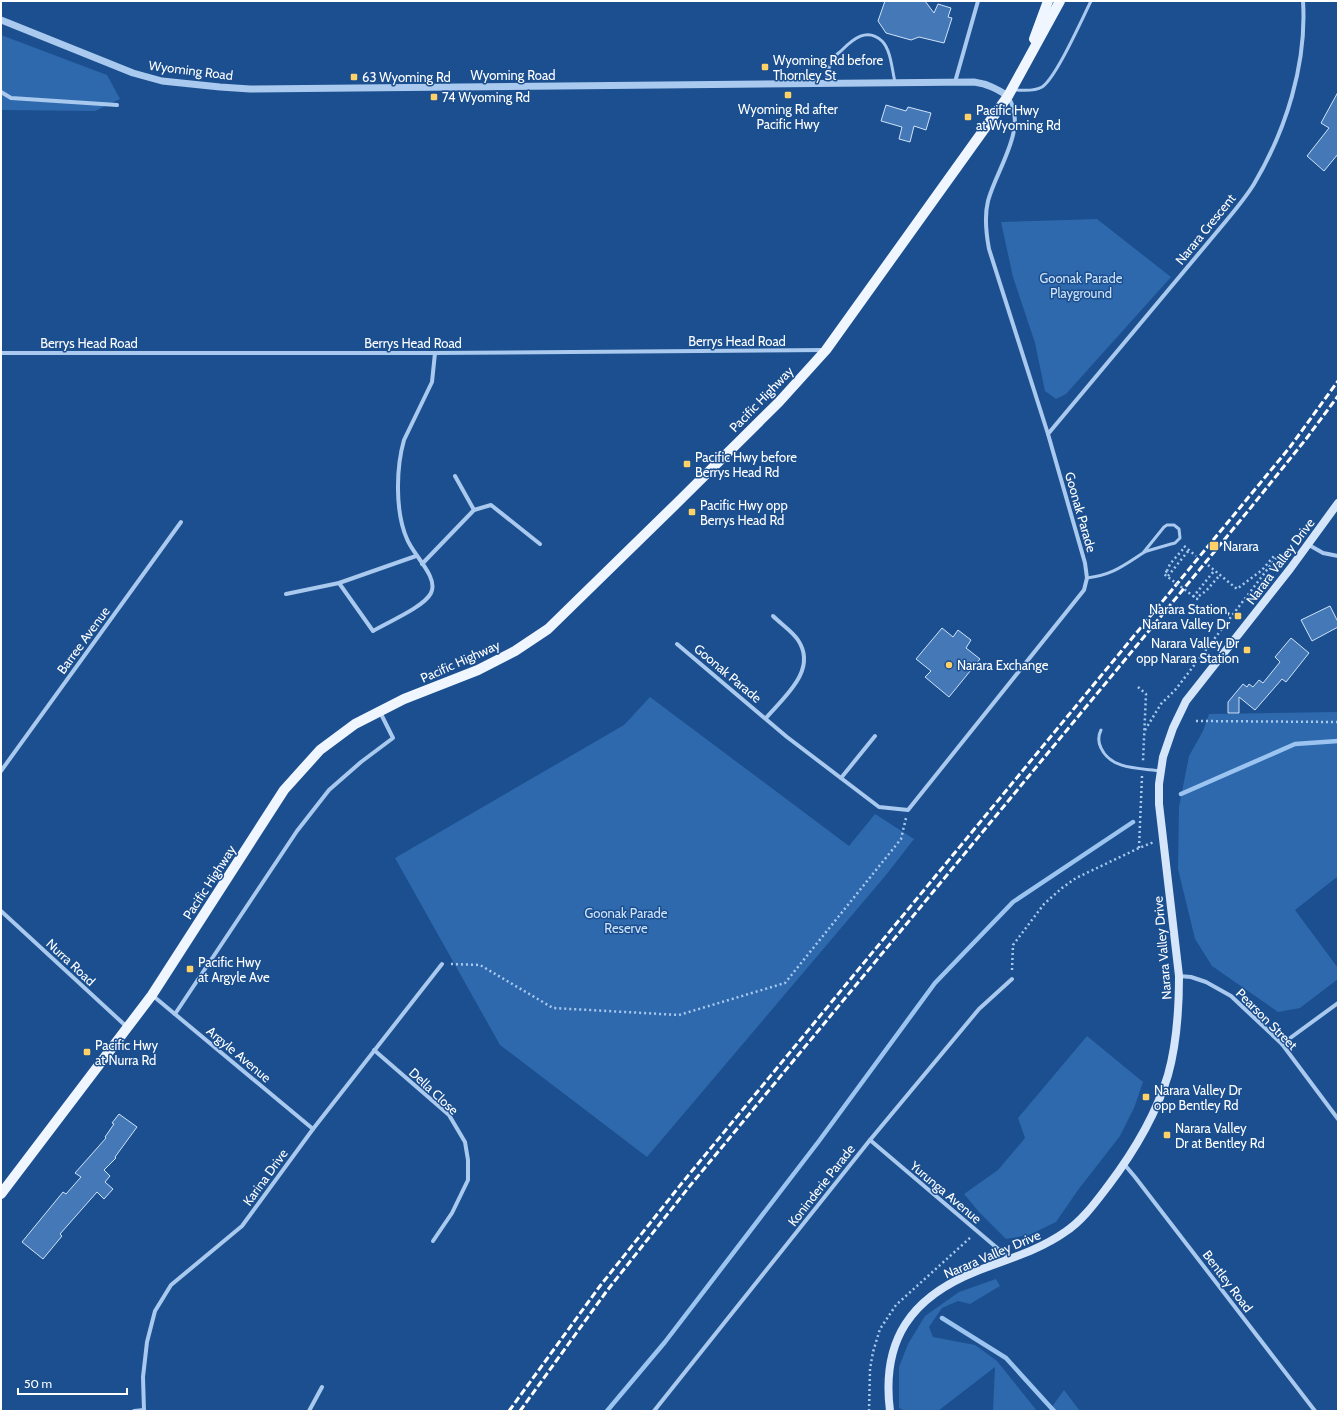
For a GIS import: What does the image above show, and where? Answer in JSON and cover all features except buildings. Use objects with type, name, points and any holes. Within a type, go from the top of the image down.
[{"type":"main road","name":"Pacific Highway","points":[[1023,69],[1048,1]]},
{"type":"main road","name":"Pacific Highway","points":[[1,1194],[152,995],[284,790],[320,750],[355,724],[404,699],[478,670],[515,651],[548,629],[682,499],[762,418],[826,350],[1010,93],[1060,1]]},
{"type":"main road","name":"Narara Valley Drive","points":[[890,1411],[888,1398],[888,1377],[898,1335],[906,1323],[925,1302],[953,1282],[977,1271],[1033,1251],[1066,1232],[1083,1217],[1124,1164],[1149,1120],[1168,1075],[1177,1027],[1179,1000],[1179,976],[1158,804],[1160,771],[1163,757],[1173,728],[1186,701],[1309,545],[1338,503]]},
{"type":"street","points":[[955,82],[978,1]]},
{"type":"street","name":"Narara Crescent","points":[[1048,434],[1226,221],[1254,185],[1284,123],[1296,82],[1303,40],[1303,1]]},
{"type":"street","name":"Wyoming Road","points":[[1,20],[133,73],[162,81],[220,87],[263,89],[974,82],[987,84],[1010,93]]},
{"type":"street","points":[[1,92],[11,98],[117,105]]},
{"type":"street","name":"Goonak Parade","points":[[677,644],[787,737],[879,807],[908,810],[1081,596],[1087,578],[1085,563],[1048,434],[989,249],[987,235],[986,212],[988,200],[1008,149],[1015,125],[1016,115],[1010,93]]},
{"type":"street","name":"Berrys Head Road","points":[[1,354],[826,350]]},
{"type":"street","points":[[339,583],[373,631],[417,606],[428,598],[433,587],[432,577],[416,556],[407,540],[401,518],[399,491],[400,463],[404,440],[432,382],[434,353]]},
{"type":"street","points":[[455,476],[474,510]]},
{"type":"street","points":[[422,564],[474,510],[491,505],[540,544]]},
{"type":"street","name":"Barree Avenue","points":[[1,771],[181,522]]},
{"type":"street","points":[[1309,545],[1323,553],[1338,556]]},
{"type":"street","points":[[286,594],[339,583],[416,556]]},
{"type":"street","name":"Goonak Parade","points":[[766,718],[800,677],[805,662],[802,647],[797,639],[774,616]]},
{"type":"street","points":[[174,1014],[297,831],[329,790],[361,762],[393,738],[380,711]]},
{"type":"street","points":[[841,778],[875,736]]},
{"type":"street","name":"Nurra Road","points":[[1,911],[127,1027]]},
{"type":"street","name":"Karina Drive","points":[[144,1411],[143,1377],[147,1342],[154,1311],[171,1285],[242,1226],[313,1129],[442,964]]},
{"type":"street","name":"Pearson Street","points":[[1179,976],[1191,977],[1206,982],[1231,996],[1282,1044],[1338,1119]]},
{"type":"street","name":"Koninderie Parade","points":[[654,1411],[870,1140],[979,1009],[1012,979]]},
{"type":"street","name":"Argyle Avenue","points":[[152,995],[313,1129]]},
{"type":"street","points":[[1282,1044],[1338,1003]]},
{"type":"street","name":"Della Close","points":[[374,1050],[449,1115],[465,1142],[468,1160],[468,1180],[452,1213],[433,1241]]},
{"type":"street","name":"Yurunga Avenue","points":[[870,1140],[1010,1260]]},
{"type":"street","name":"Bentley Road","points":[[1124,1164],[1315,1411]]},
{"type":"street","points":[[309,1411],[322,1387]]},
{"type":"street","points":[[134,1411],[144,1411]]},
{"type":"lane","points":[[1010,93],[1038,89],[1047,83],[1091,1]]},
{"type":"lane","points":[[825,83],[834,58],[860,35],[873,35],[882,41],[888,53],[896,82]]},
{"type":"lane","points":[[1087,578],[1102,576],[1110,573],[1152,548],[1171,544],[1178,540],[1180,535],[1179,529],[1174,525],[1167,525],[1161,529],[1143,553]]},
{"type":"lane","points":[[1101,730],[1099,738],[1100,746],[1106,758],[1112,762],[1126,766],[1160,771]]},
{"type":"path","points":[[1178,540],[1196,556]]},
{"type":"path","points":[[1185,547],[1170,564],[1164,574],[1197,600],[1220,575]]},
{"type":"path","points":[[1168,576],[1189,550]]},
{"type":"path","points":[[1145,730],[1161,704],[1176,689],[1276,558],[1274,556],[1262,570],[1237,590],[1208,565]]},
{"type":"path","points":[[1193,597],[1214,571]]},
{"type":"path","points":[[1196,721],[1338,722]]},
{"type":"path","points":[[442,964],[480,965],[554,1008],[679,1015],[785,983],[901,839],[908,810]]},
{"type":"path","points":[[1012,979],[1014,945],[1044,904],[1076,878],[1139,848],[1162,839]]},
{"type":"green space","points":[[1,35],[107,75],[120,99],[95,111],[1,110]]},
{"type":"green space","name":"Goonak Parade Playground","points":[[1097,219],[1171,277],[1066,394],[1056,399],[1045,391],[1035,343],[1013,277],[1001,222]]},
{"type":"green space","name":"Goonak Parade Reserve","points":[[650,697],[849,846],[875,814],[914,839],[886,875],[647,1157],[500,1045],[395,858],[624,725]]},
{"type":"green space","points":[[1338,712],[1338,878],[1337,877],[1295,910],[1338,968],[1338,979],[1300,1008],[1278,1012],[1212,966],[1195,939],[1178,869],[1179,807],[1189,756],[1203,731],[1209,714]]},
{"type":"green space","points":[[1087,1036],[1143,1082],[1134,1108],[1120,1136],[1078,1190],[1056,1222],[1029,1235],[1006,1239],[979,1212],[964,1194],[998,1170],[1025,1138],[1018,1118]]},
{"type":"green space","points":[[996,1279],[1000,1286],[970,1304],[958,1301],[942,1308],[929,1327],[933,1337],[975,1345],[997,1361],[1037,1411],[993,1411],[995,1367],[938,1411],[905,1411],[899,1408],[899,1367],[908,1344],[925,1316],[959,1292]]},
{"type":"green space","points":[[1064,1390],[1080,1411],[1049,1411]]},
{"type":"waterway","points":[[1181,794],[1295,744],[1338,741]]},
{"type":"waterway","points":[[607,1411],[665,1342],[819,1141],[935,983],[1013,902],[1133,822]]},
{"type":"waterway","points":[[942,1318],[1006,1358],[1054,1411]]},
{"type":"railway","points":[[509,1411],[600,1286],[682,1183],[1290,447],[1338,381]]},
{"type":"railway","points":[[520,1411],[606,1292],[689,1187],[1248,511],[1306,439],[1338,396]]},
{"type":"place","name":"Wyoming Rd before Thornley St","points":[[765,67]]},
{"type":"place","name":"63 Wyoming Rd","points":[[354,77]]},
{"type":"place","name":"Wyoming Rd after Pacific Hwy","points":[[788,95]]},
{"type":"place","name":"74 Wyoming Rd","points":[[434,97]]},
{"type":"place","name":"Pacific Hwy at Wyoming Rd","points":[[968,117]]},
{"type":"place","name":"Pacific Hwy before Berrys Head Rd","points":[[687,464]]},
{"type":"place","name":"Pacific Hwy opp Berrys Head Rd","points":[[692,512]]},
{"type":"place","name":"Narara","points":[[1214,546]]},
{"type":"place","name":"Narara Station, Narara Valley Dr","points":[[1238,616]]},
{"type":"place","name":"Narara Valley Dr opp Narara Station","points":[[1247,650]]},
{"type":"place","name":"Narara Exchange","points":[[949,665]]},
{"type":"place","name":"Pacific Hwy at Argyle Ave","points":[[190,969]]},
{"type":"place","name":"Pacific Hwy at Nurra Rd","points":[[87,1052]]},
{"type":"place","name":"Narara Valley Dr opp Bentley Rd","points":[[1146,1097]]},
{"type":"place","name":"Narara Valley Dr at Bentley Rd","points":[[1167,1135]]}]
